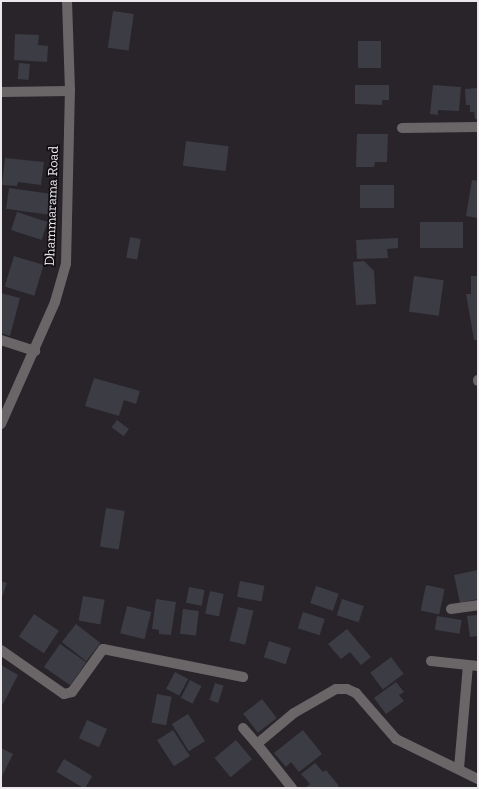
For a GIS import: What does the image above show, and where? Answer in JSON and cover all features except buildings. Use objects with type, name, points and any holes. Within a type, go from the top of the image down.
[{"type":"street","name":"Dhammarama Road","points":[[1,424],[35,351],[55,302],[66,264],[70,91],[67,1]]},
{"type":"street","points":[[1,92],[70,91]]},
{"type":"street","points":[[402,128],[478,127]]},
{"type":"street","points":[[1,340],[35,351]]},
{"type":"street","points":[[451,609],[478,605]]},
{"type":"street","points":[[1,650],[64,694],[72,692],[103,649],[243,677]]},
{"type":"street","points":[[431,662],[473,665],[459,768]]},
{"type":"street","points":[[257,744],[294,713],[336,689],[347,689],[356,693],[396,739],[459,768],[478,779]]},
{"type":"street","points":[[243,728],[292,788]]}]
